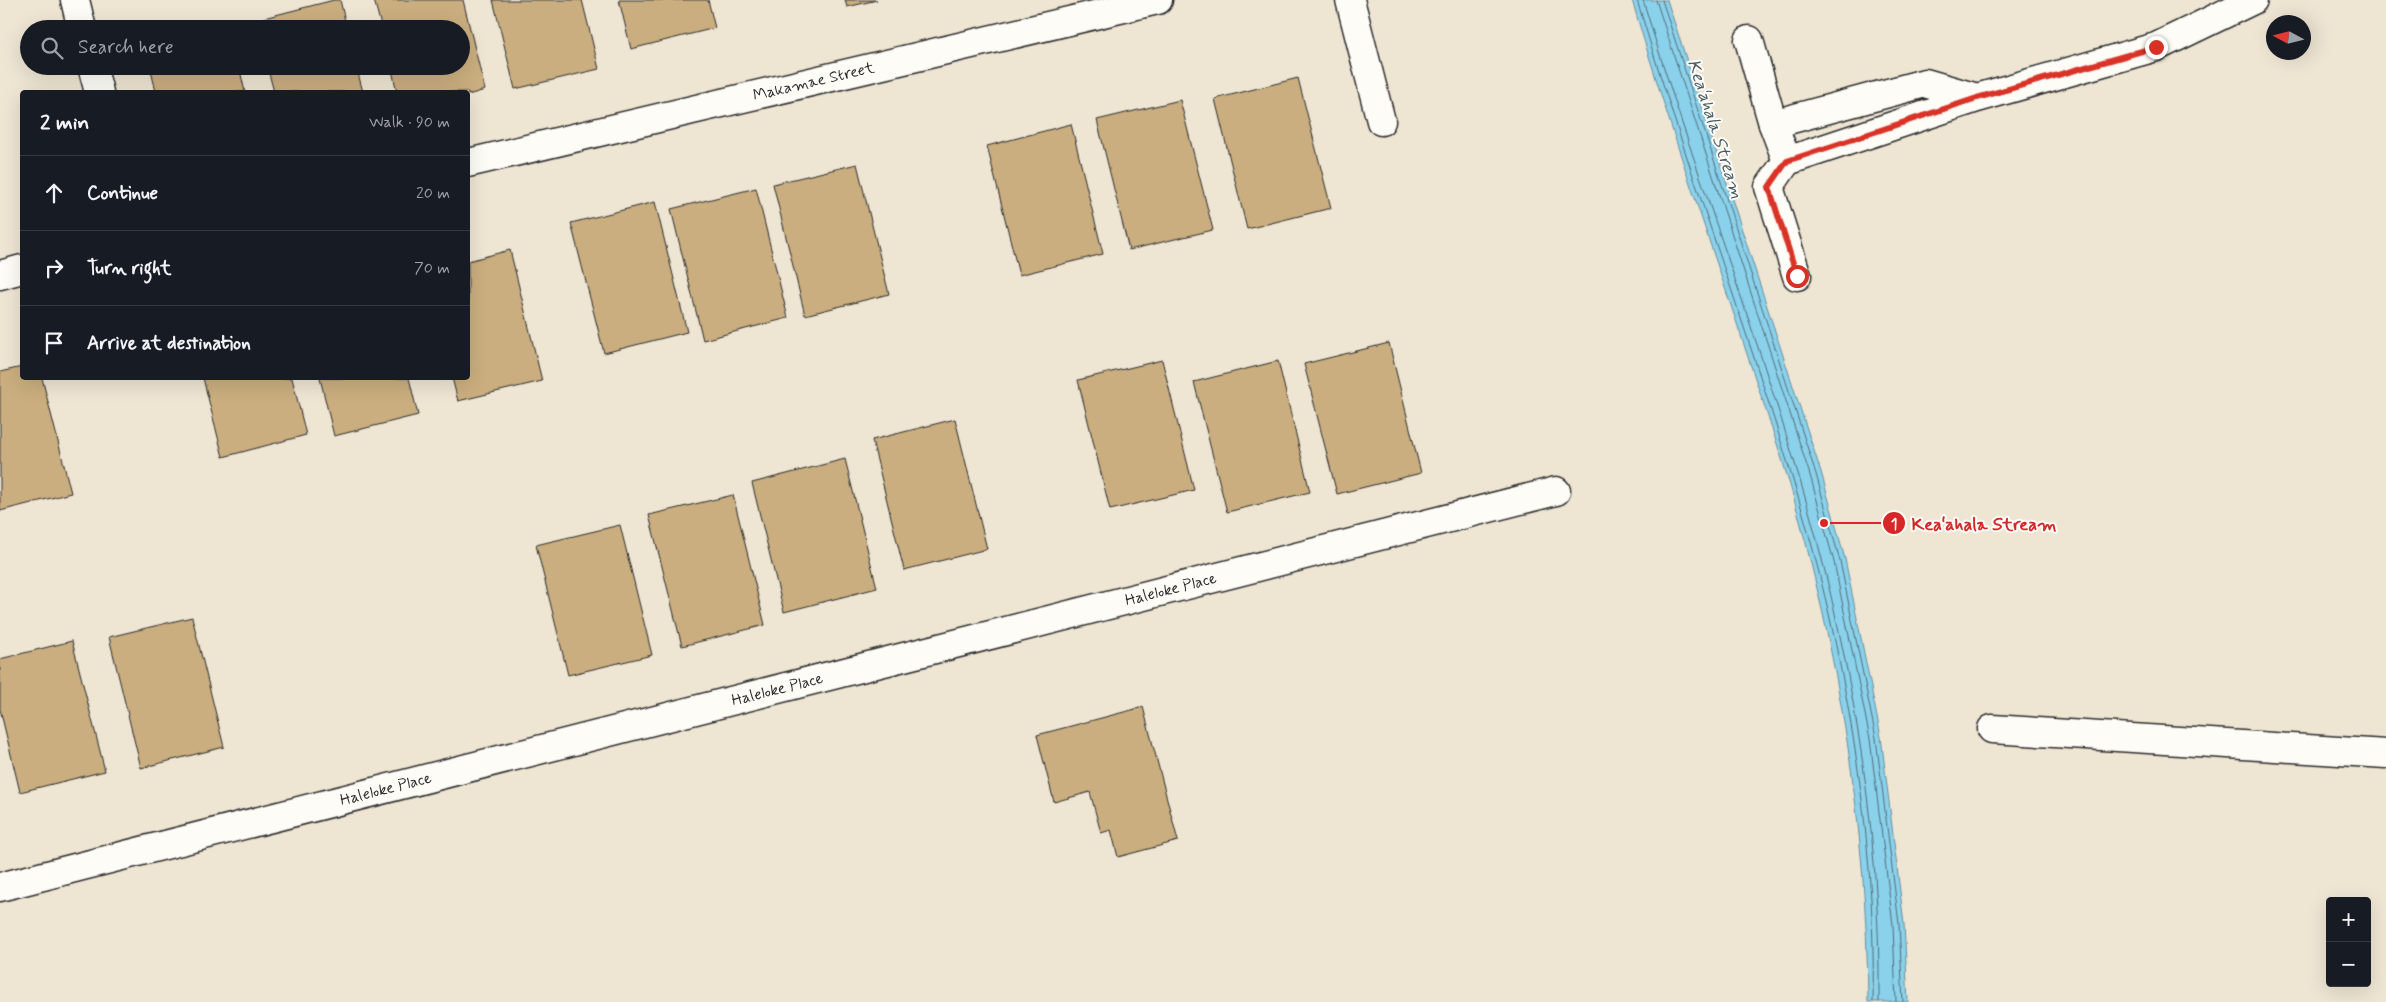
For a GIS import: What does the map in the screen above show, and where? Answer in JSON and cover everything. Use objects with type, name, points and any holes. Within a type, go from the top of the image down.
[{"type":"street","points":[[75,0],[80,20]]},
{"type":"street","name":"Makamae Street","points":[[470,163],[1158,0]]},
{"type":"street","points":[[1350,0],[1381,121]]},
{"type":"street","points":[[1797,276],[1769,187],[1787,161],[1977,98],[2156,47],[2253,0]]},
{"type":"street","points":[[1749,40],[1773,124],[1787,161]]},
{"type":"street","points":[[94,75],[98,90]]},
{"type":"street","points":[[1773,124],[1925,82],[1977,98]]},
{"type":"street","points":[[0,275],[20,270]]},
{"type":"street","name":"Haleloke Place","points":[[0,887],[1556,490]]},
{"type":"street","points":[[1992,729],[2386,754]]},
{"type":"water","points":[[1632,0],[1667,0],[1821,472],[1845,559],[1881,737],[1904,924],[1908,1002],[1868,1002],[1862,870],[1856,805],[1836,677],[1823,613],[1790,485],[1675,138]]},
{"type":"building","points":[[340,0],[345,20],[256,20]]},
{"type":"building","points":[[374,0],[463,0],[468,20],[380,20]]},
{"type":"building","points":[[493,0],[582,0],[599,69],[515,89]]},
{"type":"building","points":[[619,0],[708,0],[715,28],[631,49]]},
{"type":"building","points":[[845,0],[877,0],[847,7]]},
{"type":"building","points":[[470,29],[485,90],[470,94],[470,90],[397,90],[393,75],[470,75]]},
{"type":"building","points":[[152,75],[241,75],[245,90],[156,90]]},
{"type":"building","points":[[269,75],[358,75],[362,90],[273,90]]},
{"type":"building","points":[[1298,78],[1331,208],[1247,229],[1215,99]]},
{"type":"building","points":[[1180,100],[1213,230],[1129,250],[1097,120]]},
{"type":"building","points":[[1071,124],[1103,254],[1019,275],[987,146]]},
{"type":"building","points":[[857,164],[889,294],[805,315],[773,184]]},
{"type":"building","points":[[756,188],[788,318],[703,340],[671,209]]},
{"type":"building","points":[[655,202],[687,332],[604,353],[571,223]]},
{"type":"building","points":[[510,250],[542,381],[458,401],[453,380],[470,380],[470,260]]},
{"type":"building","points":[[1389,343],[1421,473],[1337,494],[1304,364]]},
{"type":"building","points":[[1162,360],[1194,490],[1110,510],[1078,380]]},
{"type":"building","points":[[1278,361],[1310,492],[1227,512],[1194,382]]},
{"type":"building","points":[[20,367],[20,380],[43,380],[71,493],[0,511],[0,372]]},
{"type":"building","points":[[204,380],[292,380],[306,435],[223,457]]},
{"type":"building","points":[[320,380],[409,380],[418,415],[334,436]]},
{"type":"building","points":[[955,419],[987,549],[904,570],[872,440]]},
{"type":"building","points":[[845,459],[877,588],[784,612],[752,483]]},
{"type":"building","points":[[733,495],[765,625],[682,646],[649,515]]},
{"type":"building","points":[[620,525],[652,655],[568,675],[536,545]]},
{"type":"building","points":[[192,617],[224,747],[141,768],[109,637]]},
{"type":"building","points":[[72,641],[105,771],[20,792],[0,709],[0,659]]},
{"type":"building","points":[[1143,707],[1178,841],[1118,857],[1111,830],[1101,833],[1090,792],[1054,802],[1037,735]]},
{"type":"place","name":"Keaʻahala Stream","points":[[1824,523]]},
{"type":"route","points":[[1797,276],[1769,187],[1787,161],[1977,98],[2156,47]]}]
